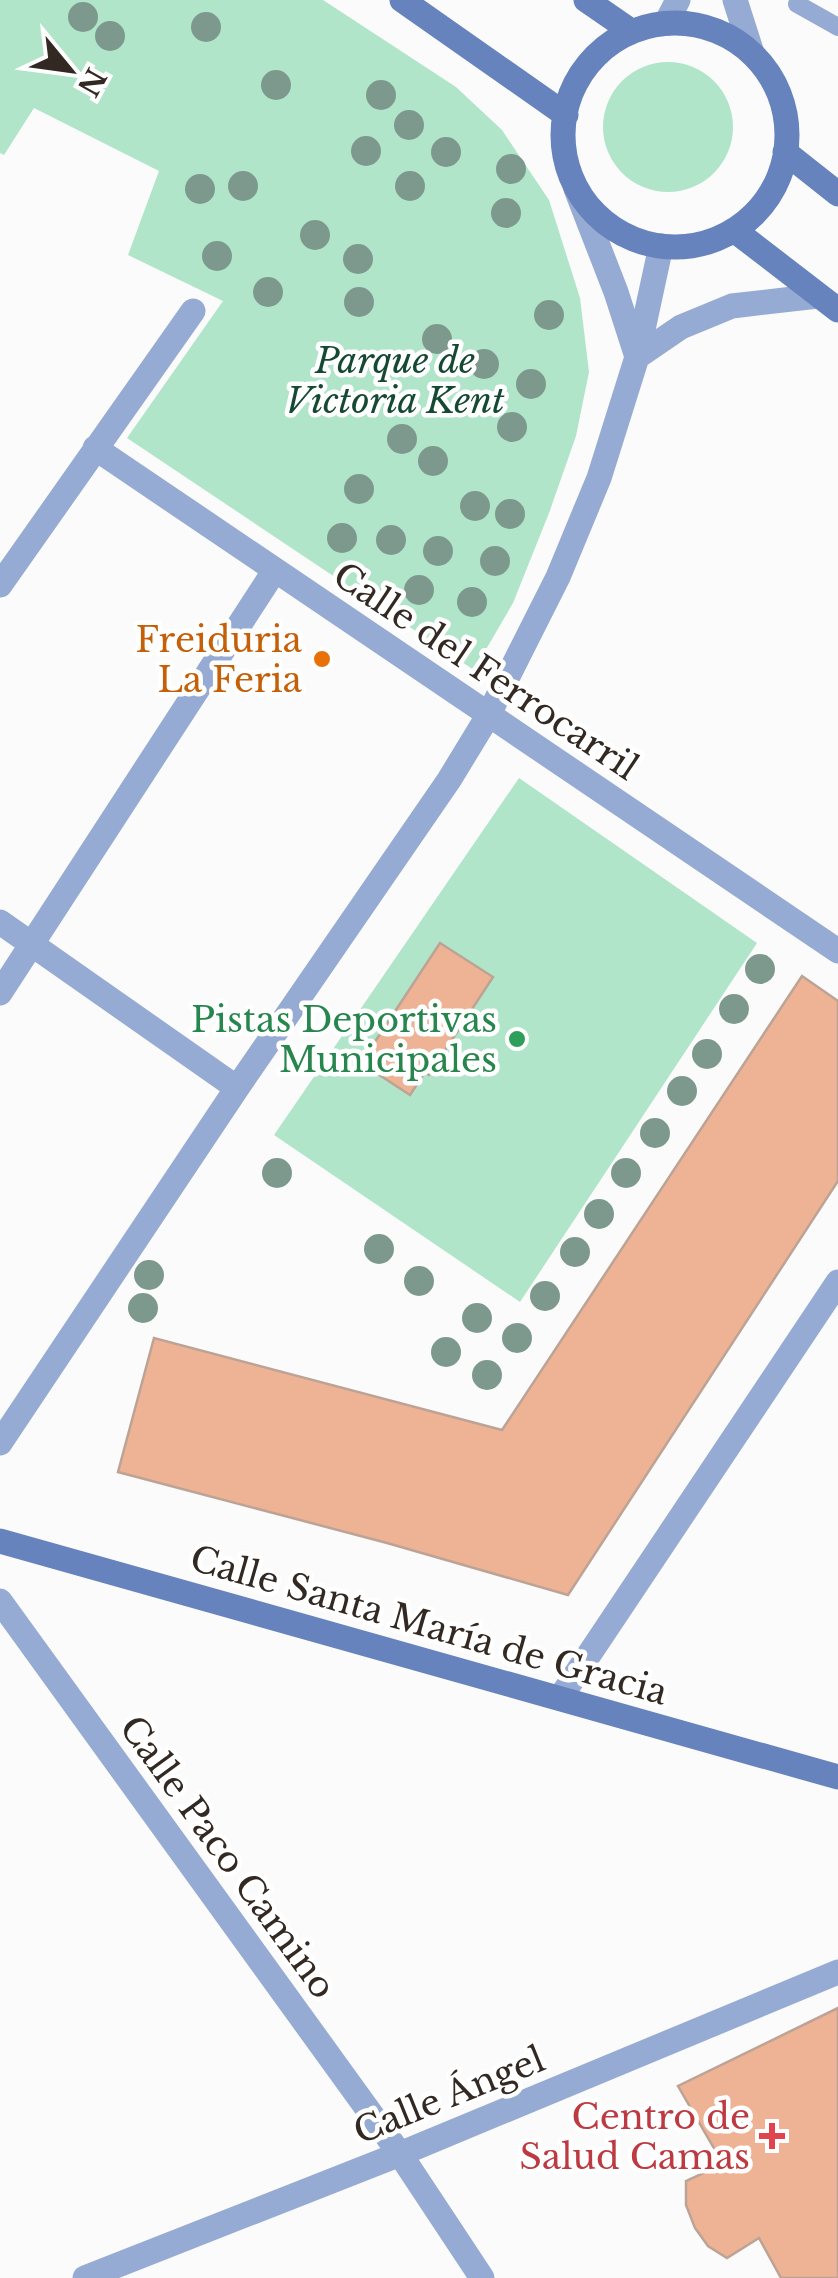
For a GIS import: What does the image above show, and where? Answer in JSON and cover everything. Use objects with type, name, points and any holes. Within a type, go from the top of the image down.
[{"type":"main road","points":[[402,0],[566,115]]},
{"type":"main road","points":[[586,0],[632,31]]},
{"type":"main road","points":[[672,12],[690,24],[734,39],[770,74],[781,98],[787,125],[779,175],[753,215],[712,240],[687,246],[661,246],[612,228],[576,188],[567,165],[563,140],[574,88],[588,65],[608,45],[632,31],[672,12]]},
{"type":"main road","points":[[785,152],[838,194]]},
{"type":"main road","points":[[734,230],[828,303]]},
{"type":"main road","name":"Calle Santa María de Gracia","points":[[0,1540],[838,1777]]},
{"type":"street","points":[[735,0],[752,54]]},
{"type":"street","points":[[576,188],[637,357]]},
{"type":"street","points":[[0,1443],[449,780],[488,716],[565,561],[599,478],[637,357],[661,246]]},
{"type":"street","points":[[637,357],[680,327],[732,306],[828,303]]},
{"type":"street","points":[[0,585],[192,311]]},
{"type":"street","name":"Calle del Ferrocarril","points":[[95,448],[838,951]]},
{"type":"street","points":[[0,993],[275,570]]},
{"type":"street","points":[[0,922],[237,1088]]},
{"type":"street","points":[[560,1698],[838,1282]]},
{"type":"street","name":"Calle Paco Camino","points":[[0,1602],[400,2154],[482,2278]]},
{"type":"street","name":"Calle Ángel","points":[[85,2278],[400,2154],[838,1972]]},
{"type":"lane","points":[[797,4],[838,27]]},
{"type":"green space","name":"Parque de Victoria Kent","points":[[0,0],[323,0],[456,87],[502,130],[549,200],[580,298],[589,372],[576,436],[549,513],[513,603],[474,670],[127,438],[223,301],[128,255],[159,171],[34,108],[4,155],[0,153]]},
{"type":"green space","points":[[668,62],[693,67],[714,81],[728,102],[733,127],[728,152],[714,173],[693,187],[668,192],[643,187],[622,173],[608,152],[603,127],[608,102],[622,81],[643,67]]},
{"type":"green space","name":"Pistas Deportivas Municipales","points":[[519,778],[757,943],[520,1302],[274,1135]]},
{"type":"building","points":[[440,943],[493,977],[429,1075],[425,1072],[410,1095],[361,1063]]},
{"type":"building","points":[[802,976],[838,1001],[838,1181],[568,1595],[118,1472],[154,1338],[502,1430]]},
{"type":"building","name":"Centro de Salud Camas","points":[[838,2008],[838,2278],[781,2278],[759,2238],[727,2258],[708,2246],[695,2228],[686,2205],[686,2181],[723,2164],[678,2086]]},
{"type":"place","name":"Freiduria La Feria","points":[[322,659]]},
{"type":"place","name":"Pistas Deportivas Municipales","points":[[517,1039]]},
{"type":"place","name":"Centro de Salud Camas","points":[[772,2136]]}]
